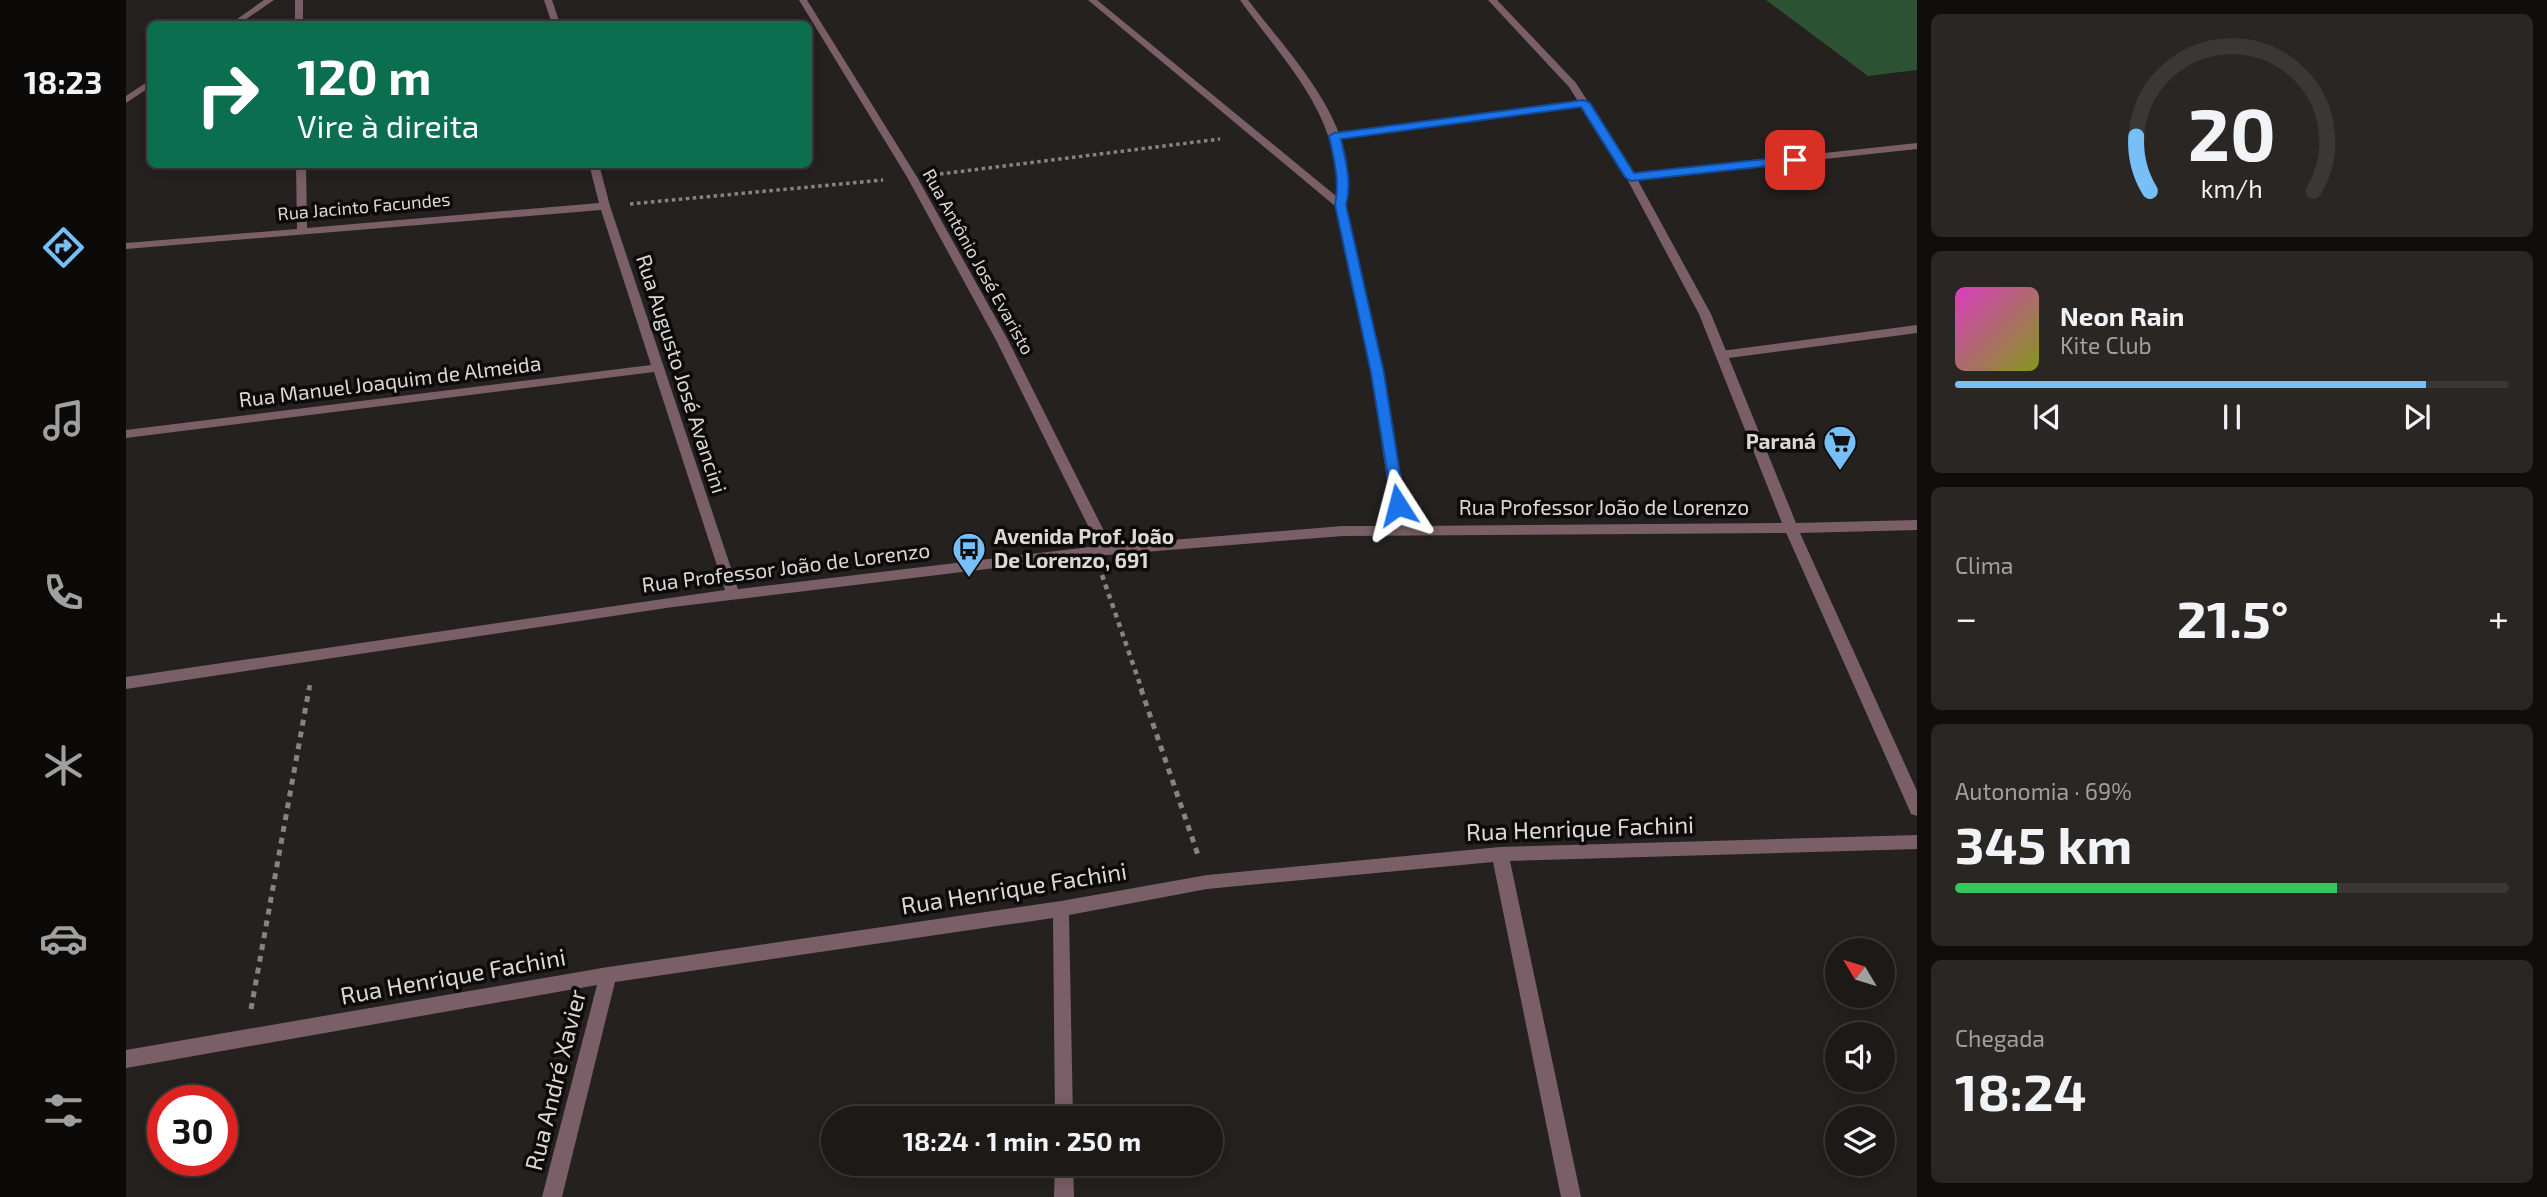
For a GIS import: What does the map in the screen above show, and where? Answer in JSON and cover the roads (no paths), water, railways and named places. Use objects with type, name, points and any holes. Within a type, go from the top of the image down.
[{"type":"street","points":[[238,21],[270,0]]},
{"type":"street","points":[[299,0],[299,21]]},
{"type":"street","points":[[548,0],[555,21]]},
{"type":"street","name":"Rua Antônio José Evaristo","points":[[803,0],[912,177],[1002,340],[1100,550]]},
{"type":"street","points":[[1092,0],[1340,205]]},
{"type":"street","points":[[1244,0],[1321,108],[1334,136],[1343,174],[1344,190],[1340,205],[1377,373],[1402,531]]},
{"type":"street","points":[[1492,0],[1573,85],[1631,177],[1705,314],[1791,528],[1917,809]]},
{"type":"street","points":[[126,100],[147,85]]},
{"type":"street","points":[[1334,136],[1584,103]]},
{"type":"street","points":[[1631,177],[1917,146]]},
{"type":"street","points":[[301,168],[302,229]]},
{"type":"street","name":"Rua Augusto José Avancini","points":[[595,168],[605,206],[733,595]]},
{"type":"street","name":"Rua Jacinto Facundes","points":[[126,246],[302,229],[605,206]]},
{"type":"street","points":[[1721,355],[1917,329]]},
{"type":"street","name":"Rua Manuel Joaquim de Almeida","points":[[126,434],[658,368]]},
{"type":"street","name":"Rua Professor João de Lorenzo","points":[[126,683],[733,595],[1100,550],[1343,531],[1917,525]]},
{"type":"street","name":"Rua Henrique Fachini","points":[[126,1059],[608,975],[1061,909],[1207,882],[1500,854],[1917,842]]},
{"type":"street","points":[[1500,854],[1571,1197]]},
{"type":"street","points":[[1061,909],[1063,1106]]},
{"type":"street","name":"Rua André Xavier","points":[[552,1197],[608,975]]},
{"type":"street","points":[[1064,1176],[1065,1197]]},
{"type":"place","name":"Paraná","points":[[1840,472]]},
{"type":"place","name":"Avenida Prof. João De Lorenzo, 691","points":[[969,579]]}]
